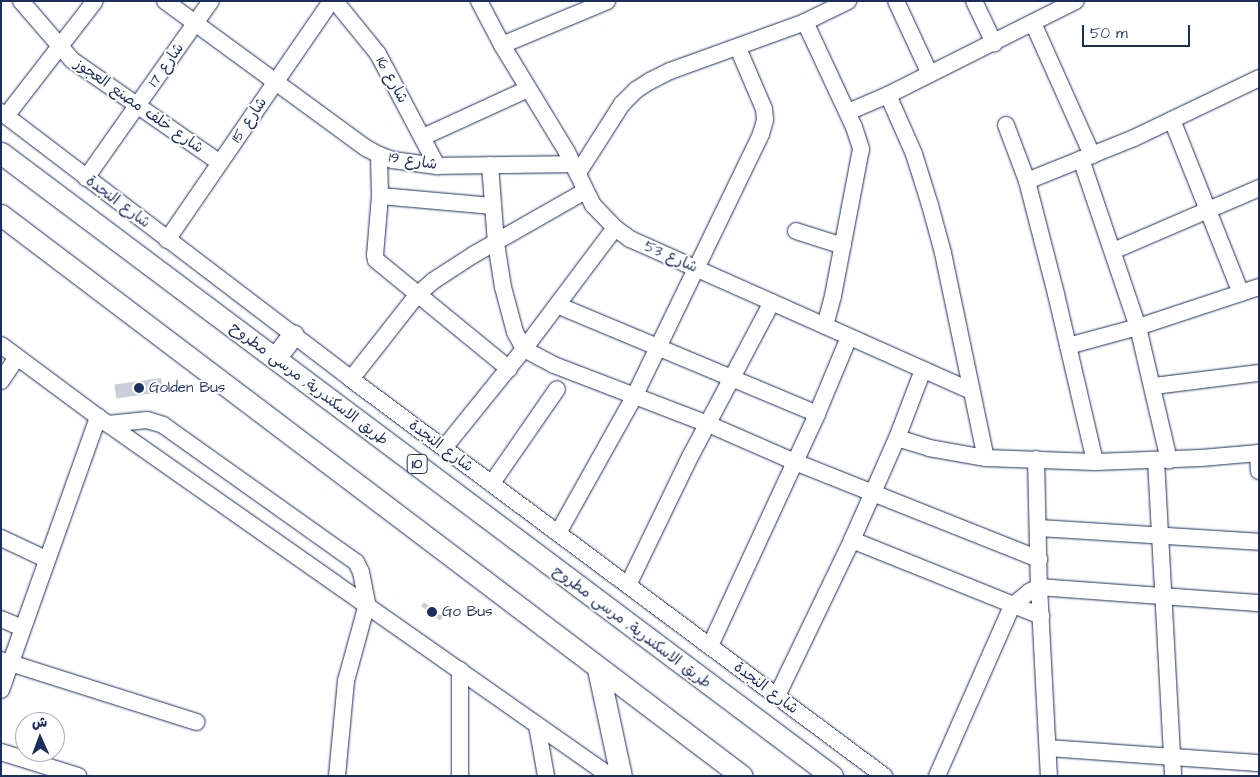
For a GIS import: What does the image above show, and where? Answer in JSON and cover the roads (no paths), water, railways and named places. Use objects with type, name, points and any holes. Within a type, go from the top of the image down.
[{"type":"main road","name":"طريق الاسكندرية, مرسى مطروح","points":[[1,153],[832,776]]},
{"type":"main road","points":[[1,215],[598,669],[742,776]]},
{"type":"main road","points":[[275,358],[293,335]]},
{"type":"main road","points":[[598,669],[621,776]]},
{"type":"street","name":"شارع خلف مصنع العجوز","points":[[21,1],[72,60],[220,163]]},
{"type":"street","points":[[4,114],[95,1]]},
{"type":"street","name":"شارع 19","points":[[165,1],[366,148],[379,155],[393,160],[437,166],[490,165],[576,168]]},
{"type":"street","name":"شارع 17","points":[[86,178],[212,1]]},
{"type":"street","name":"شارع 15","points":[[167,240],[331,1]]},
{"type":"street","name":"شارع 16","points":[[336,1],[378,54],[437,166]]},
{"type":"street","name":"شارع 53","points":[[479,1],[502,46],[576,168],[585,192],[598,212],[614,228],[630,239],[971,391]]},
{"type":"street","points":[[502,46],[607,1]]},
{"type":"street","points":[[576,168],[622,104],[636,90],[670,71],[738,48],[805,22],[822,7],[848,1]]},
{"type":"street","points":[[896,1],[929,72]]},
{"type":"street","points":[[974,1],[994,43]]},
{"type":"street","points":[[848,112],[888,95],[929,72],[994,43],[1033,23],[1057,6],[1076,1]]},
{"type":"street","points":[[805,22],[848,112],[860,148],[843,246],[825,326]]},
{"type":"street","points":[[1033,23],[1086,157],[1154,386],[1163,460],[1160,535],[1173,776]]},
{"type":"street","points":[[558,533],[634,397],[761,134],[765,120],[764,109],[738,48]]},
{"type":"street","points":[[1027,181],[1172,120],[1259,78]]},
{"type":"street","points":[[423,137],[528,89]]},
{"type":"street","points":[[888,95],[914,154],[943,253],[986,458]]},
{"type":"street","name":"شارع النجدة","points":[[4,114],[351,379],[884,776]]},
{"type":"street","points":[[1172,120],[1241,292]]},
{"type":"street","points":[[1006,125],[1027,181],[1095,462]]},
{"type":"street","points":[[379,155],[380,196],[376,260],[508,369]]},
{"type":"street","points":[[490,165],[496,243],[509,311],[515,332],[524,349],[554,365],[708,424],[795,462],[1039,559]]},
{"type":"street","points":[[1113,251],[1259,188]]},
{"type":"street","points":[[351,379],[417,295],[451,268],[585,192]]},
{"type":"street","points":[[380,196],[493,206]]},
{"type":"street","points":[[444,448],[524,349],[614,228]]},
{"type":"street","points":[[796,230],[843,246]]},
{"type":"street","points":[[1068,346],[1138,328],[1259,287]]},
{"type":"street","points":[[628,585],[708,424],[772,302]]},
{"type":"street","points":[[557,305],[817,414]]},
{"type":"street","points":[[710,646],[817,414],[850,337]]},
{"type":"street","points":[[1,345],[103,420],[610,776]]},
{"type":"street","points":[[1,381],[17,357]]},
{"type":"street","points":[[777,696],[852,540],[923,370]]},
{"type":"street","points":[[1154,386],[1259,373]]},
{"type":"street","points":[[492,483],[557,389]]},
{"type":"street","points":[[1,690],[6,662],[22,628],[46,559],[103,420]]},
{"type":"street","points":[[103,420],[156,421],[353,558],[360,572],[367,604],[346,681],[337,776]]},
{"type":"street","points":[[896,438],[929,448],[986,458],[1095,462],[1163,460],[1258,453],[1259,471]]},
{"type":"street","points":[[1036,459],[1039,587],[1049,776]]},
{"type":"street","points":[[1038,528],[1259,542]]},
{"type":"street","points":[[1,538],[46,559]]},
{"type":"street","points":[[852,540],[1012,606],[1041,616]]},
{"type":"street","points":[[937,776],[1012,606],[1019,598],[1039,587],[1259,603]]},
{"type":"street","points":[[1,619],[22,628]]},
{"type":"street","points":[[6,662],[196,722]]},
{"type":"street","points":[[460,670],[460,776]]},
{"type":"street","points":[[537,725],[546,776]]},
{"type":"street","points":[[1049,748],[1259,763]]},
{"type":"street","points":[[1,752],[78,776]]},
{"type":"place","name":"Golden Bus","points":[[139,388]]},
{"type":"place","name":"Go Bus","points":[[432,612]]}]
